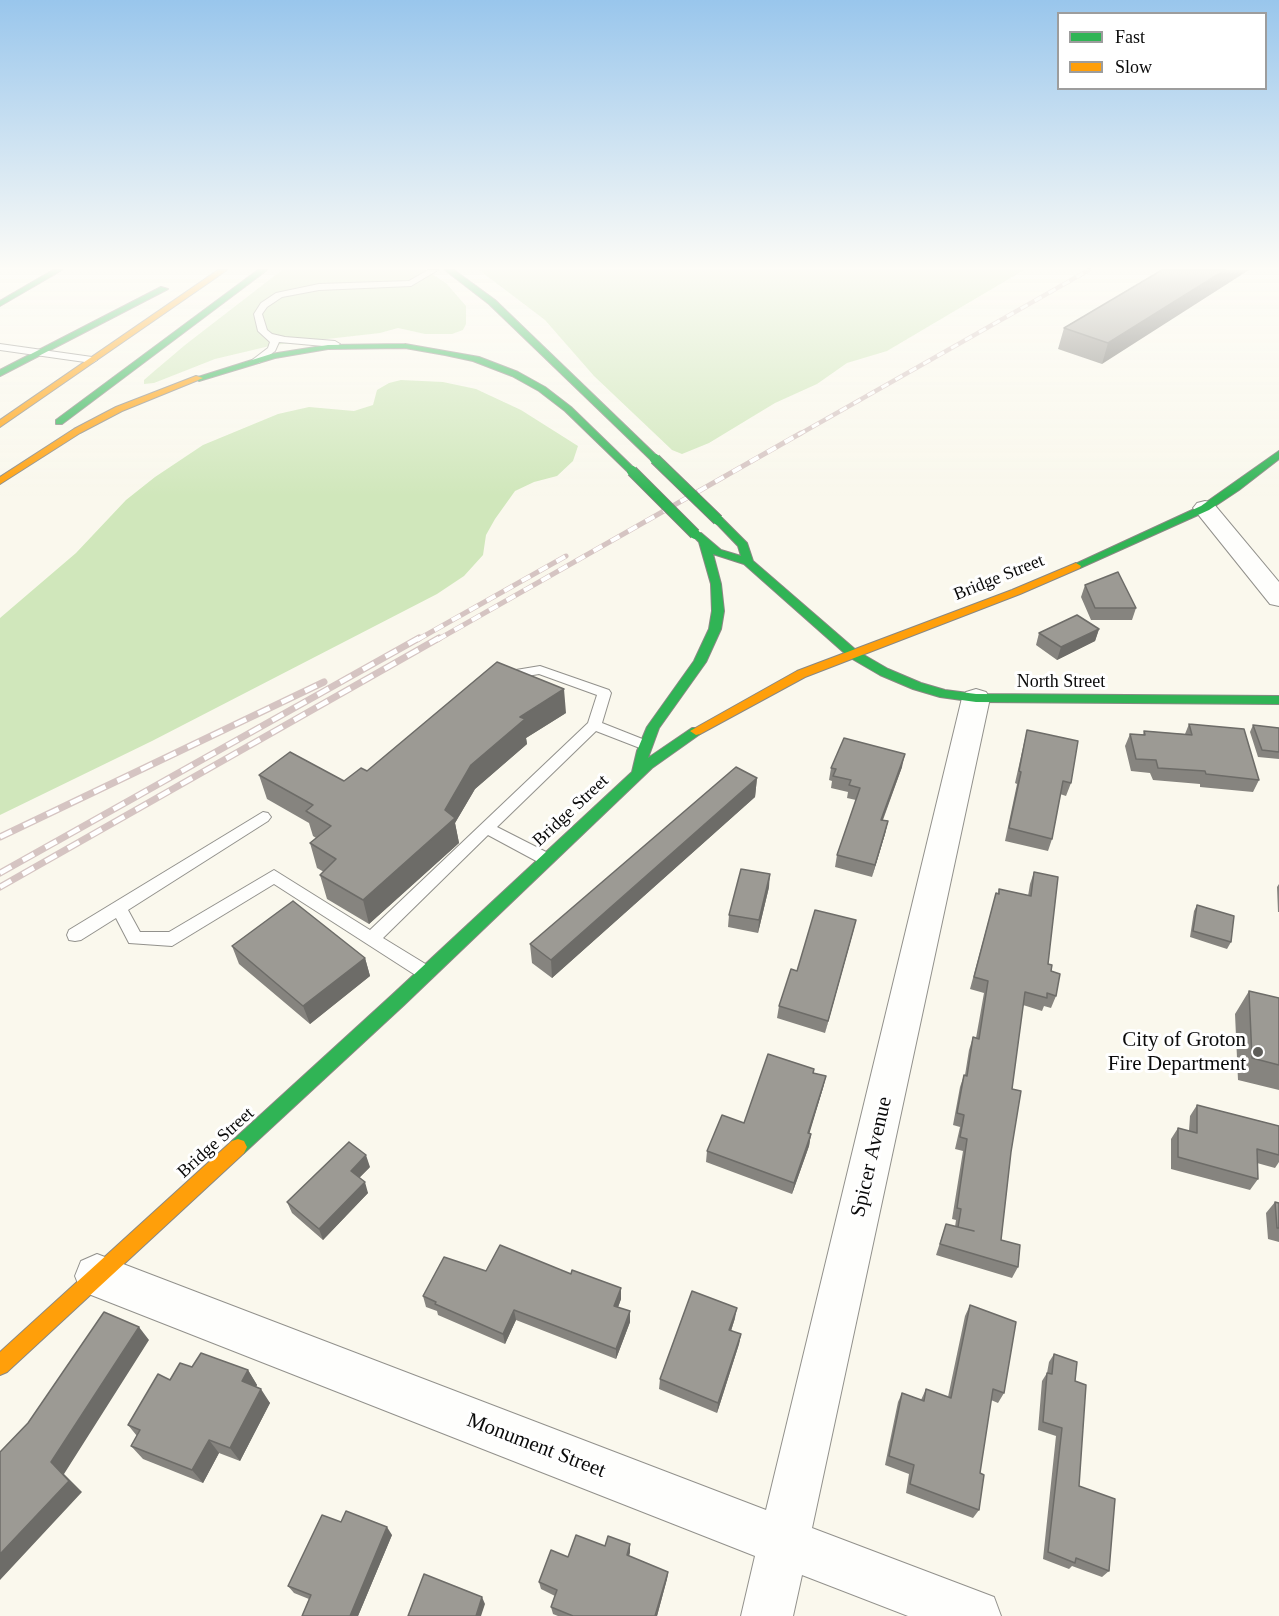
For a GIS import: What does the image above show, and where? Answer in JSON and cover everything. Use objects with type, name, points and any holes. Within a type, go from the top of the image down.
[{"type":"main road","points":[[0,373],[55,345]]},
{"type":"main road","points":[[0,424],[113,345]]},
{"type":"main road","points":[[46,432],[162,345]]},
{"type":"main road","points":[[0,481],[77,431],[128,405],[188,381],[300,351],[354,345]]},
{"type":"main road","points":[[377,345],[405,346],[476,359],[515,374],[542,389],[568,409],[699,538],[721,555],[748,562]]},
{"type":"main road","points":[[537,345],[743,545],[748,562]]},
{"type":"main road","points":[[0,467],[28,446]]},
{"type":"main road","name":"Bridge Street","points":[[0,1365],[426,973],[638,773],[706,724],[801,674],[1016,592],[1150,534],[1205,508],[1236,488],[1279,454]]},
{"type":"main road","points":[[638,773],[645,745],[660,716],[700,662],[715,629],[718,611],[716,584],[699,538]]},
{"type":"main road","name":"North Street","points":[[748,562],[852,654],[911,684],[938,692],[976,698],[1279,700]]},
{"type":"street","points":[[1205,508],[1279,598]]},
{"type":"street","name":"Spicer Avenue","points":[[767,1616],[976,698]]},
{"type":"street","name":"Monument Street","points":[[97,1276],[975,1616]]},
{"type":"lane","points":[[256,361],[273,345]]},
{"type":"lane","points":[[0,347],[92,360]]},
{"type":"lane","points":[[371,939],[594,725],[604,693],[540,670],[489,678]]},
{"type":"lane","points":[[594,725],[645,745]]},
{"type":"lane","points":[[75,935],[263,817]]},
{"type":"lane","points":[[487,828],[546,859]]},
{"type":"lane","points":[[119,909],[135,938],[172,939],[274,876],[426,973]]},
{"type":"green space","points":[[185,345],[272,345],[215,359],[154,383],[144,384],[144,380]]},
{"type":"green space","points":[[567,345],[896,345],[887,351],[847,363],[817,384],[775,403],[709,443],[682,454],[672,450],[594,376]]},
{"type":"green space","points":[[401,380],[443,382],[476,389],[521,410],[578,446],[573,461],[557,476],[534,482],[515,491],[486,535],[483,555],[464,576],[437,594],[152,741],[0,815],[0,618],[76,553],[126,500],[155,477],[203,445],[278,414],[309,407],[354,411],[373,405],[377,390],[389,383]]},
{"type":"building","points":[[1118,572],[1136,608],[1095,608],[1085,585]]},
{"type":"building","points":[[1077,615],[1099,629],[1061,647],[1039,633]]},
{"type":"building","points":[[497,662],[564,689],[520,717],[525,719],[471,765],[445,810],[455,818],[363,900],[320,875],[336,859],[310,843],[331,826],[306,811],[313,805],[259,775],[290,752],[344,781],[361,768],[367,771]]},
{"type":"building","points":[[1189,724],[1244,729],[1259,780],[1206,774],[1205,771],[1158,768],[1156,760],[1136,759],[1130,734],[1145,735],[1144,731],[1192,735]]},
{"type":"building","points":[[1253,725],[1279,728],[1279,752],[1262,750]]},
{"type":"building","points":[[1027,730],[1078,741],[1071,783],[1063,781],[1052,839],[1009,828]]},
{"type":"building","points":[[844,738],[905,754],[881,820],[888,821],[875,865],[837,855],[860,788],[849,785],[851,780],[833,776],[836,769],[831,768]]},
{"type":"building","points":[[736,767],[757,778],[551,960],[530,944]]},
{"type":"building","points":[[741,869],[770,874],[759,920],[729,915]]},
{"type":"building","points":[[1034,872],[1058,877],[1048,964],[1052,965],[1051,971],[1060,974],[1056,996],[1047,993],[1047,998],[1025,992],[1012,1089],[1021,1091],[1001,1240],[1020,1245],[1018,1267],[940,1244],[946,1224],[958,1227],[961,1209],[957,1208],[967,1139],[960,1137],[964,1115],[957,1113],[964,1075],[967,1076],[973,1037],[979,1039],[988,981],[974,977],[996,893],[999,894],[999,889],[1031,896]]},
{"type":"building","points":[[293,901],[365,958],[303,1006],[232,946]]},
{"type":"building","points":[[1197,905],[1234,916],[1231,942],[1193,931]]},
{"type":"building","points":[[815,910],[856,920],[828,1021],[779,1006],[791,969],[797,971]]},
{"type":"building","points":[[1249,991],[1279,998],[1279,1065],[1252,1058]]},
{"type":"building","points":[[768,1054],[814,1069],[813,1073],[826,1076],[808,1133],[811,1134],[794,1183],[707,1151],[722,1115],[744,1123]]},
{"type":"building","points":[[1197,1105],[1279,1126],[1279,1155],[1257,1149],[1258,1179],[1178,1157],[1178,1128],[1197,1133]]},
{"type":"building","points":[[349,1142],[366,1155],[351,1171],[365,1182],[319,1229],[287,1202]]},
{"type":"building","points":[[1275,1202],[1279,1203],[1279,1228],[1277,1228]]},
{"type":"building","points":[[500,1245],[571,1274],[572,1270],[621,1288],[614,1306],[630,1311],[616,1349],[514,1310],[503,1334],[435,1304],[436,1302],[423,1296],[444,1257],[486,1271]]},
{"type":"building","points":[[692,1291],[737,1308],[729,1330],[741,1334],[718,1403],[660,1379]]},
{"type":"building","points":[[970,1305],[1016,1322],[1004,1393],[993,1389],[980,1473],[984,1475],[979,1510],[910,1484],[914,1465],[889,1456],[902,1393],[924,1401],[926,1389],[951,1398]]},
{"type":"building","points":[[104,1312],[139,1327],[51,1462],[69,1481],[0,1554],[0,1452],[28,1423]]},
{"type":"building","points":[[201,1353],[248,1370],[242,1381],[261,1389],[230,1448],[209,1440],[192,1470],[131,1446],[140,1430],[128,1425],[158,1374],[170,1380],[180,1363],[192,1367]]},
{"type":"building","points":[[1054,1354],[1077,1362],[1075,1381],[1086,1385],[1079,1486],[1115,1499],[1109,1571],[1076,1558],[1075,1563],[1048,1552],[1062,1428],[1043,1422],[1047,1373],[1052,1374]]},
{"type":"building","points":[[346,1511],[387,1527],[350,1616],[302,1616],[311,1595],[288,1586],[322,1515],[341,1522]]},
{"type":"building","points":[[576,1535],[605,1546],[608,1536],[630,1544],[627,1555],[668,1572],[655,1616],[573,1616],[551,1607],[557,1590],[539,1582],[551,1550],[568,1557]]},
{"type":"building","points":[[424,1574],[482,1597],[476,1616],[408,1616]]},
{"type":"railway","points":[[798,435],[956,345]]},
{"type":"railway","points":[[437,640],[801,433]]},
{"type":"railway","points":[[417,640],[566,556]]},
{"type":"railway","points":[[0,873],[419,638]]},
{"type":"railway","points":[[0,887],[439,638]]},
{"type":"railway","points":[[0,837],[324,682]]},
{"type":"traffic: fast","points":[[0,373],[54,345]]},
{"type":"traffic: fast","points":[[59,422],[162,345]]},
{"type":"traffic: fast","points":[[537,345],[655,459]]},
{"type":"traffic: fast","points":[[199,378],[274,356],[328,347],[405,346],[445,352],[476,359],[515,374],[542,389],[568,409],[632,471]]},
{"type":"traffic: fast","points":[[1076,566],[1205,508],[1236,488],[1279,454]]},
{"type":"traffic: fast","points":[[655,459],[718,520]]},
{"type":"traffic: fast","points":[[632,471],[695,534]]},
{"type":"traffic: fast","points":[[718,520],[743,545],[748,562]]},
{"type":"traffic: fast","points":[[697,535],[717,552],[748,562],[853,654]]},
{"type":"traffic: fast","points":[[638,773],[643,751],[653,727],[700,662],[715,629],[718,611],[716,584],[704,542]]},
{"type":"traffic: fast","points":[[853,654],[884,672],[917,686],[944,694],[976,698],[1279,700]]},
{"type":"traffic: fast","points":[[238,1147],[647,765],[696,731]]},
{"type":"traffic: slow","points":[[0,424],[114,345]]},
{"type":"traffic: slow","points":[[0,481],[77,431],[119,409],[199,378]]},
{"type":"traffic: slow","points":[[696,731],[801,674],[1016,592],[1076,566]]},
{"type":"traffic: slow","points":[[0,1365],[238,1147]]},
{"type":"place","name":"City of Groton Fire Department","points":[[1258,1052]]}]
